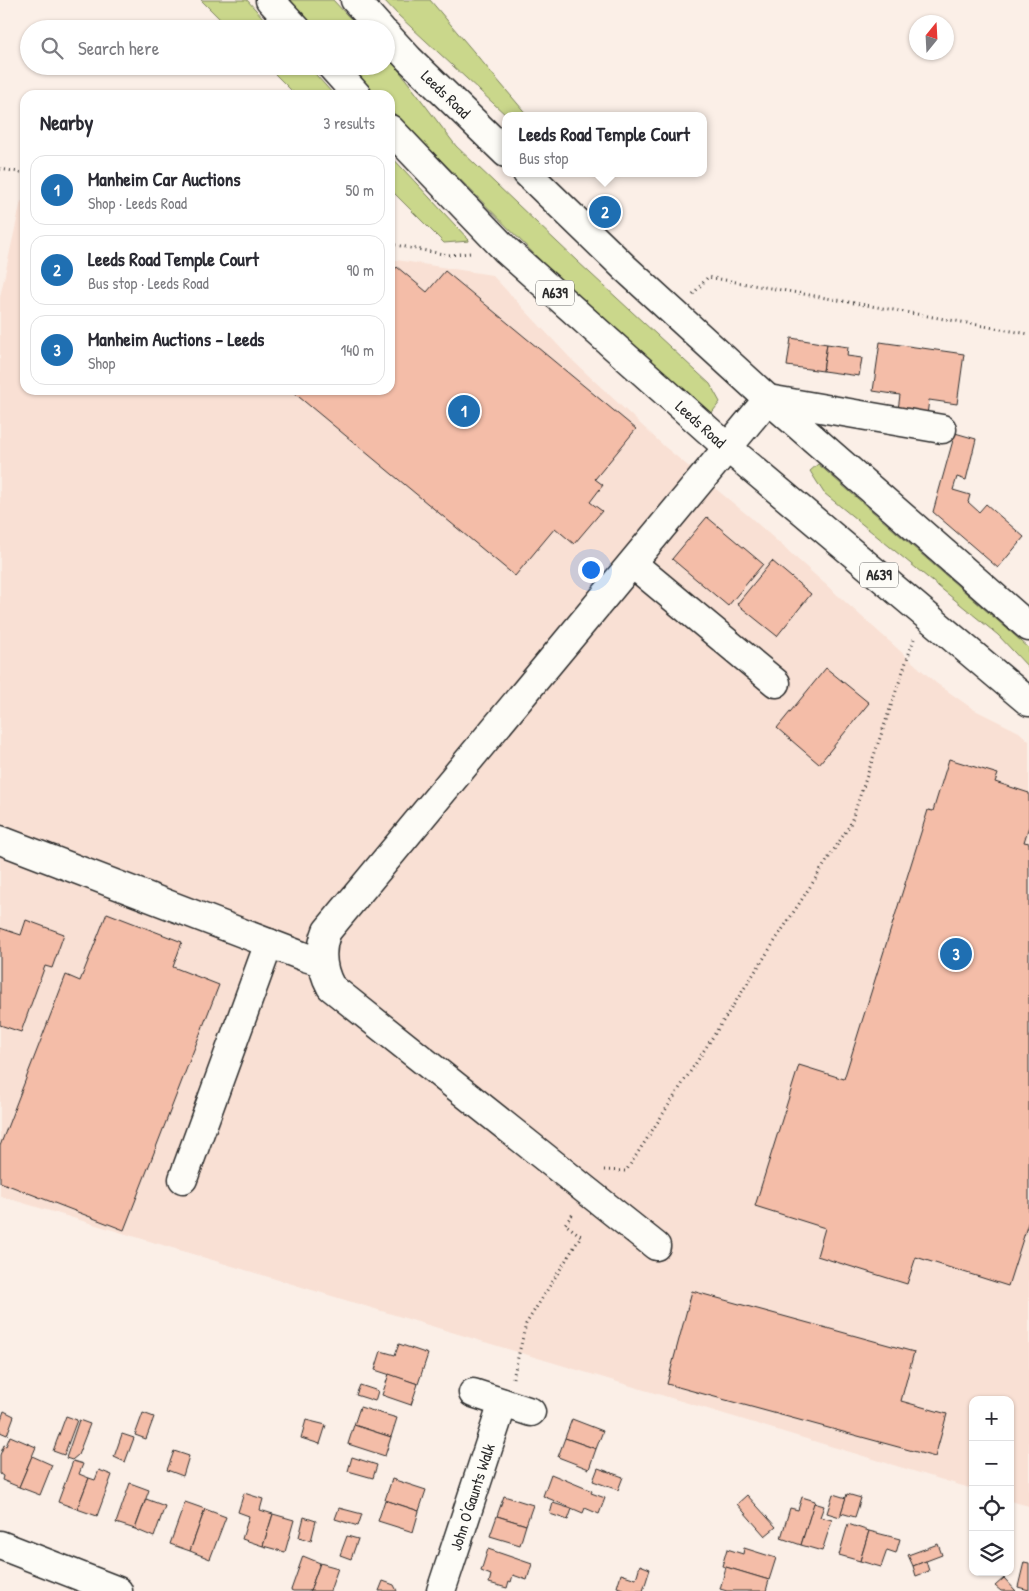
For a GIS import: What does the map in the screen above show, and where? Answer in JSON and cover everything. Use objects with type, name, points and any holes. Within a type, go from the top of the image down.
[{"type":"main road","points":[[270,0],[289,20]]},
{"type":"main road","points":[[355,0],[373,20]]},
{"type":"main road","name":"Leeds Road","points":[[395,43],[502,149]]},
{"type":"main road","points":[[339,75],[353,90]]},
{"type":"main road","name":"Leeds Road","points":[[395,134],[506,250],[728,448],[1029,702]]},
{"type":"main road","points":[[532,177],[626,268],[768,399],[1029,627]]},
{"type":"main road","points":[[656,1246],[331,987],[326,978],[322,960],[324,940],[327,931],[768,399]]},
{"type":"main road","points":[[768,399],[942,429]]},
{"type":"main road","points":[[633,564],[776,683]]},
{"type":"main road","points":[[0,840],[305,957],[322,960]]},
{"type":"main road","points":[[183,1179],[269,943]]},
{"type":"main road","points":[[473,1393],[514,1406]]},
{"type":"main road","name":"John O'Gaunts Walk","points":[[441,1591],[514,1406]]},
{"type":"main road","points":[[0,1544],[118,1591]]},
{"type":"path","points":[[0,169],[20,173]]},
{"type":"path","points":[[395,245],[448,255],[506,250]]},
{"type":"path","points":[[676,314],[708,277],[1029,334]]},
{"type":"path","points":[[514,1406],[526,1324],[580,1236],[565,1224],[604,1169],[626,1171],[850,825],[923,613]]},
{"type":"shaded area","points":[[20,206],[20,395],[395,395],[395,260],[492,275],[572,360],[665,447],[750,517],[936,683],[973,709],[1019,732],[1029,741],[1029,1506],[1014,1502],[1014,1396],[969,1396],[969,1488],[0,1196],[0,297]]},
{"type":"green space","points":[[201,0],[247,0],[265,20],[221,20]]},
{"type":"green space","points":[[288,0],[333,0],[352,20],[305,20]]},
{"type":"green space","points":[[384,0],[430,0],[525,112],[503,112]]},
{"type":"green space","points":[[395,66],[456,146],[710,384],[720,402],[710,415],[559,279],[395,114],[395,90],[372,90],[358,75],[395,75]]},
{"type":"green space","points":[[276,75],[316,75],[330,90],[291,90]]},
{"type":"green space","points":[[395,160],[469,240],[444,243],[395,194]]},
{"type":"green space","points":[[818,464],[1029,648],[1029,668],[998,635],[824,493],[810,471]]},
{"type":"building","points":[[397,267],[427,292],[445,271],[636,429],[595,479],[603,485],[590,502],[602,511],[574,544],[555,528],[515,576],[297,395],[395,395],[395,269]]},
{"type":"building","points":[[791,338],[827,344],[823,371],[787,366]]},
{"type":"building","points":[[880,342],[964,354],[957,404],[929,400],[927,415],[898,410],[900,395],[873,391]]},
{"type":"building","points":[[827,344],[848,347],[847,356],[862,358],[859,376],[823,371]]},
{"type":"building","points":[[955,433],[976,439],[966,480],[957,477],[953,490],[970,495],[968,502],[979,512],[986,504],[1024,537],[998,568],[933,512]]},
{"type":"building","points":[[707,517],[763,564],[728,606],[672,559]]},
{"type":"building","points":[[772,561],[811,594],[777,636],[737,604]]},
{"type":"building","points":[[826,668],[869,703],[819,764],[777,728]]},
{"type":"building","points":[[949,759],[998,774],[995,782],[1029,793],[1029,826],[1024,842],[1029,843],[1029,1220],[1008,1286],[916,1257],[907,1284],[817,1256],[825,1228],[755,1206],[799,1065],[844,1079],[928,810],[933,811]]},
{"type":"building","points":[[107,913],[182,942],[173,967],[219,985],[124,1230],[0,1182],[0,1146],[66,975],[80,981]]},
{"type":"building","points":[[26,920],[64,934],[52,968],[45,966],[21,1032],[0,1025],[0,928],[21,935]]},
{"type":"building","points":[[692,1291],[914,1352],[901,1401],[947,1414],[935,1457],[667,1384]]},
{"type":"building","points":[[399,1344],[428,1354],[418,1384],[375,1370],[381,1351],[395,1355]]},
{"type":"building","points":[[389,1374],[418,1384],[411,1405],[382,1395]]},
{"type":"building","points":[[360,1385],[378,1391],[375,1401],[356,1395]]},
{"type":"building","points":[[360,1407],[397,1418],[391,1437],[354,1425]]},
{"type":"building","points":[[4,1411],[14,1416],[7,1435],[0,1432],[0,1422]]},
{"type":"building","points":[[143,1413],[154,1417],[146,1439],[135,1435]]},
{"type":"building","points":[[66,1416],[77,1420],[64,1455],[53,1451]]},
{"type":"building","points":[[572,1419],[603,1431],[596,1449],[565,1438]]},
{"type":"building","points":[[79,1420],[90,1424],[78,1455],[72,1460],[66,1458]]},
{"type":"building","points":[[306,1420],[326,1425],[320,1444],[301,1438]]},
{"type":"building","points":[[354,1425],[391,1437],[385,1456],[348,1444]]},
{"type":"building","points":[[122,1434],[134,1438],[125,1462],[114,1457]]},
{"type":"building","points":[[10,1436],[36,1447],[19,1487],[2,1480],[3,1476],[0,1474],[0,1455]]},
{"type":"building","points":[[565,1438],[596,1449],[589,1469],[558,1457]]},
{"type":"building","points":[[174,1451],[189,1456],[183,1476],[167,1470]]},
{"type":"building","points":[[32,1456],[52,1465],[40,1495],[19,1487]]},
{"type":"building","points":[[352,1457],[377,1465],[373,1478],[348,1471]]},
{"type":"building","points":[[73,1461],[83,1464],[79,1474],[89,1478],[77,1509],[58,1502]]},
{"type":"building","points":[[598,1468],[623,1477],[618,1490],[593,1481]]},
{"type":"building","points":[[99,1470],[112,1475],[97,1516],[77,1509],[89,1478],[95,1480]]},
{"type":"building","points":[[551,1474],[605,1498],[599,1514],[585,1508],[583,1513],[543,1496]]},
{"type":"building","points":[[392,1479],[426,1490],[419,1511],[385,1500]]},
{"type":"building","points":[[130,1483],[149,1490],[135,1529],[116,1523]]},
{"type":"building","points":[[244,1493],[263,1499],[260,1510],[273,1514],[263,1546],[242,1539],[249,1516],[238,1512]]},
{"type":"building","points":[[833,1494],[846,1498],[840,1517],[827,1513]]},
{"type":"building","points":[[847,1494],[861,1498],[855,1517],[841,1513]]},
{"type":"building","points":[[747,1495],[776,1527],[765,1536],[737,1504]]},
{"type":"building","points":[[504,1496],[533,1505],[526,1525],[497,1516]]},
{"type":"building","points":[[802,1497],[815,1501],[801,1545],[781,1538],[790,1508],[798,1510]]},
{"type":"building","points":[[146,1499],[165,1506],[154,1537],[135,1529]]},
{"type":"building","points":[[385,1500],[419,1511],[413,1532],[378,1521]]},
{"type":"building","points":[[185,1502],[205,1509],[190,1551],[170,1544]]},
{"type":"building","points":[[553,1503],[572,1509],[568,1520],[550,1514]]},
{"type":"building","points":[[814,1503],[824,1506],[820,1517],[832,1520],[822,1551],[801,1545]]},
{"type":"building","points":[[339,1508],[362,1514],[358,1526],[335,1519]]},
{"type":"building","points":[[205,1509],[226,1517],[210,1559],[190,1551]]},
{"type":"building","points":[[273,1514],[294,1520],[285,1552],[263,1546]]},
{"type":"building","points":[[497,1516],[526,1525],[520,1545],[490,1536]]},
{"type":"building","points":[[304,1517],[316,1521],[311,1541],[299,1537]]},
{"type":"building","points":[[848,1524],[869,1531],[860,1561],[839,1555]]},
{"type":"building","points":[[869,1531],[900,1539],[896,1553],[887,1550],[881,1567],[860,1561]]},
{"type":"building","points":[[347,1536],[358,1539],[351,1559],[340,1555]]},
{"type":"building","points":[[938,1544],[942,1555],[913,1566],[908,1555]]},
{"type":"building","points":[[744,1548],[776,1558],[769,1580],[722,1566],[727,1549],[743,1554]]},
{"type":"building","points":[[488,1549],[532,1564],[527,1580],[513,1575],[507,1588],[489,1583],[491,1575],[481,1571]]},
{"type":"building","points":[[303,1556],[320,1563],[310,1591],[293,1591],[291,1590]]},
{"type":"building","points":[[926,1561],[929,1571],[916,1576],[913,1566]]},
{"type":"building","points":[[1024,1562],[1029,1563],[1029,1590],[1018,1587]]},
{"type":"building","points":[[320,1563],[338,1568],[330,1591],[310,1591]]},
{"type":"building","points":[[640,1565],[650,1569],[643,1591],[629,1591],[617,1587],[621,1574],[636,1579]]},
{"type":"building","points":[[726,1567],[769,1580],[766,1591],[727,1591],[720,1589]]},
{"type":"building","points":[[1004,1578],[1016,1591],[1001,1591],[995,1586]]},
{"type":"building","points":[[383,1581],[394,1585],[397,1591],[379,1591]]},
{"type":"place","name":"Leeds Road Temple Court","points":[[605,212]]},
{"type":"place","name":"Manheim Car Auctions","points":[[464,411]]},
{"type":"place","name":"Manheim Auctions - Leeds","points":[[956,954]]}]
